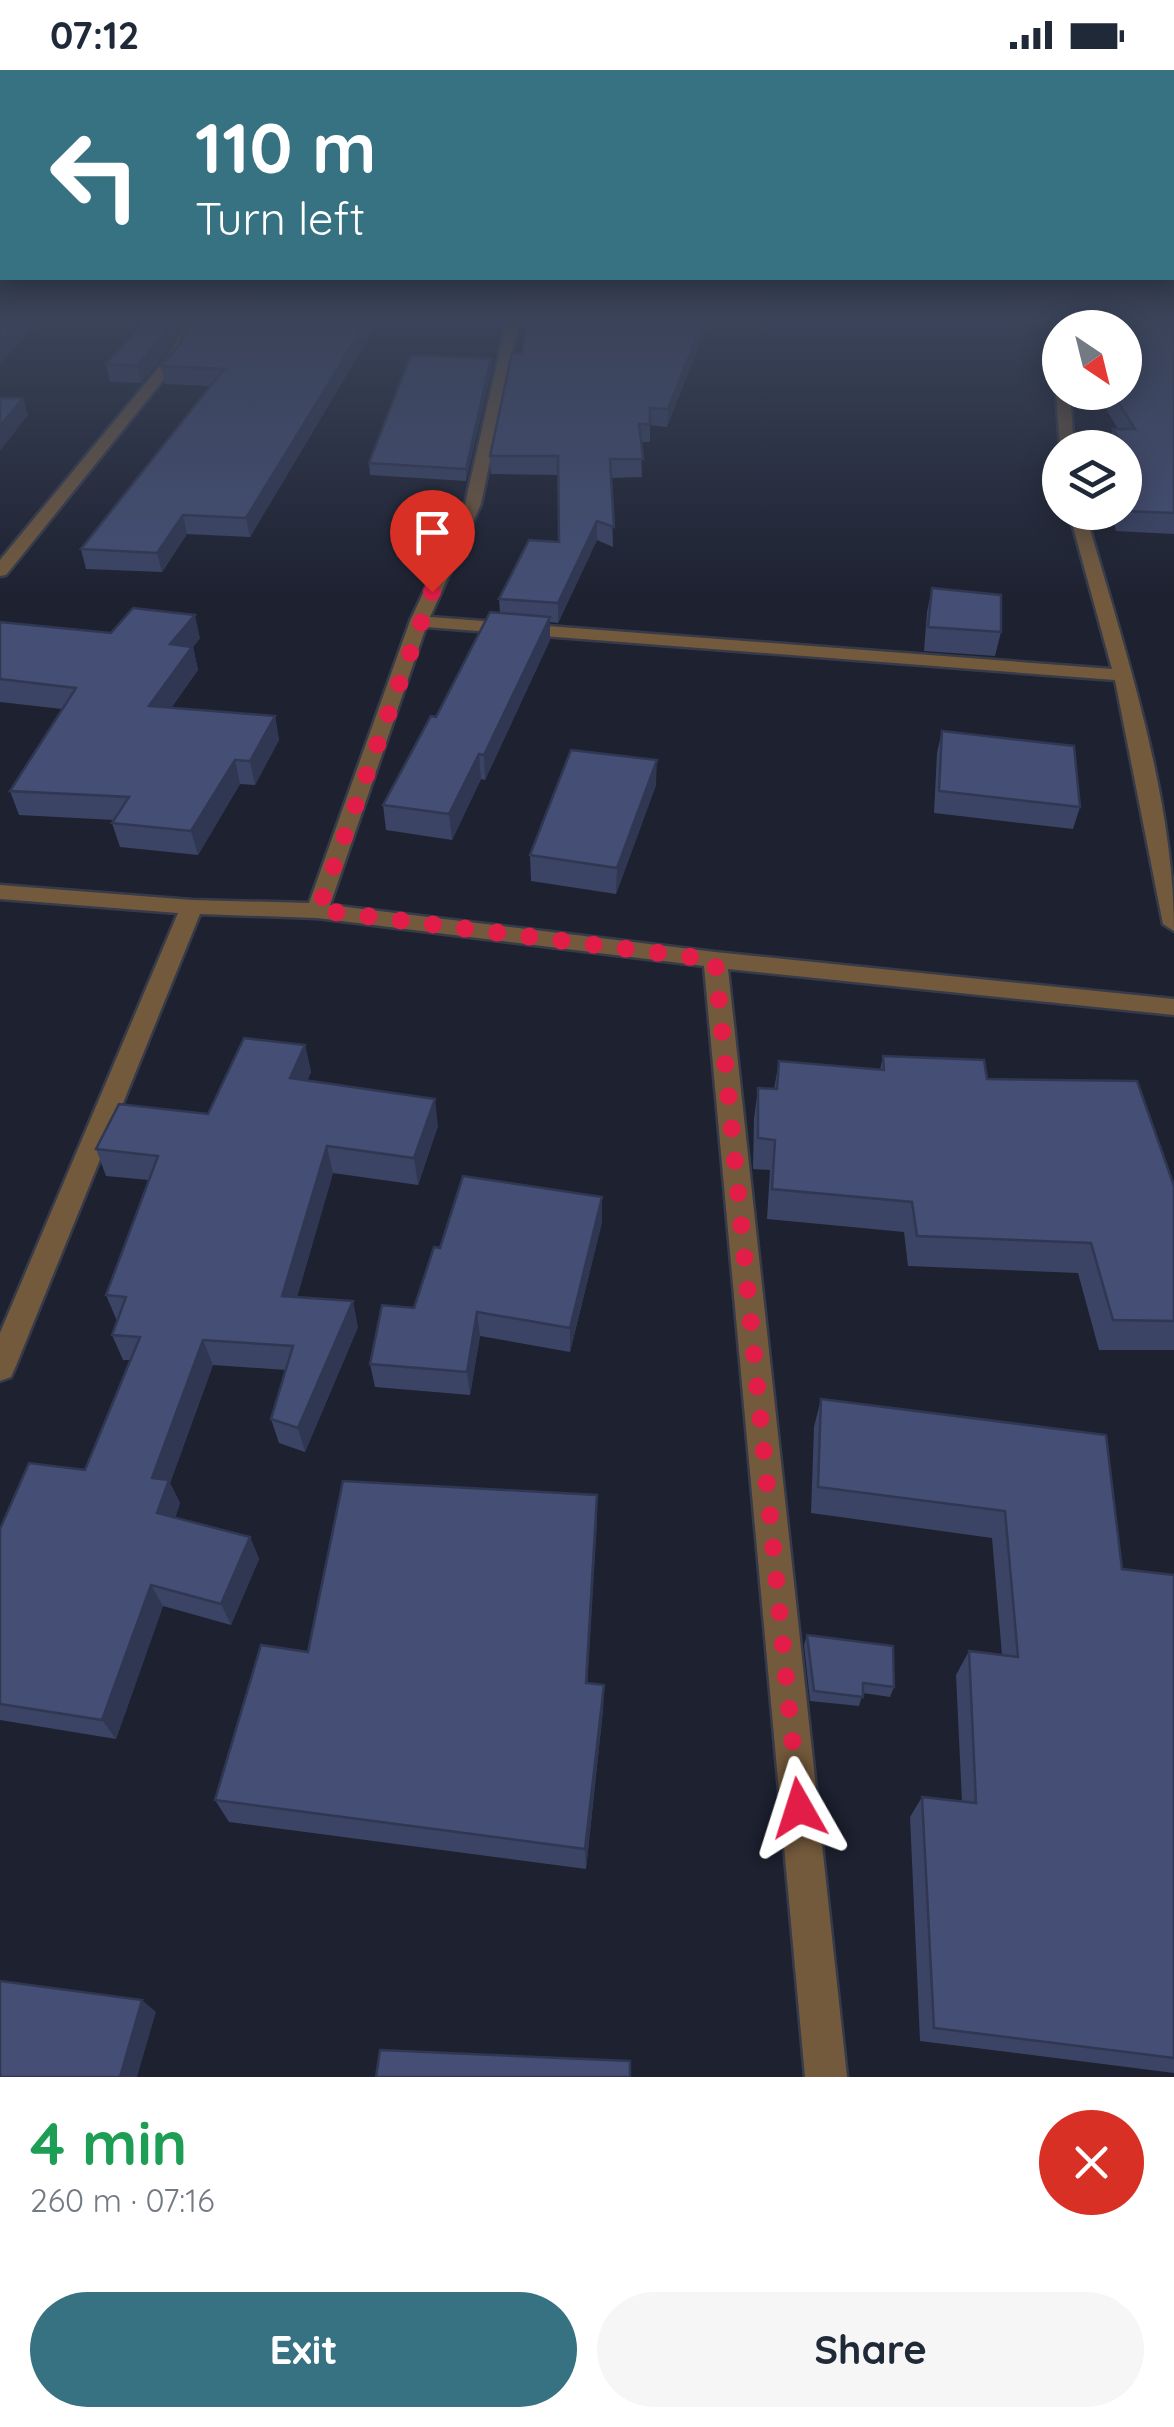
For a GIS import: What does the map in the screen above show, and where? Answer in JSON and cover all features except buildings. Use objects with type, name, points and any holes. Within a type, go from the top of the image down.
[{"type":"street","points":[[0,571],[128,413]]},
{"type":"street","points":[[318,910],[419,621],[473,504],[493,413]]},
{"type":"street","points":[[1082,530],[1123,675],[1174,924]]},
{"type":"street","points":[[419,621],[1123,675]]},
{"type":"street","points":[[0,892],[192,907],[318,910],[715,960],[1174,1007]]},
{"type":"street","points":[[0,1368],[192,907]]},
{"type":"street","points":[[715,960],[826,2077]]},
{"type":"route","points":[[432,592],[318,910],[715,960],[799,1808]]}]
